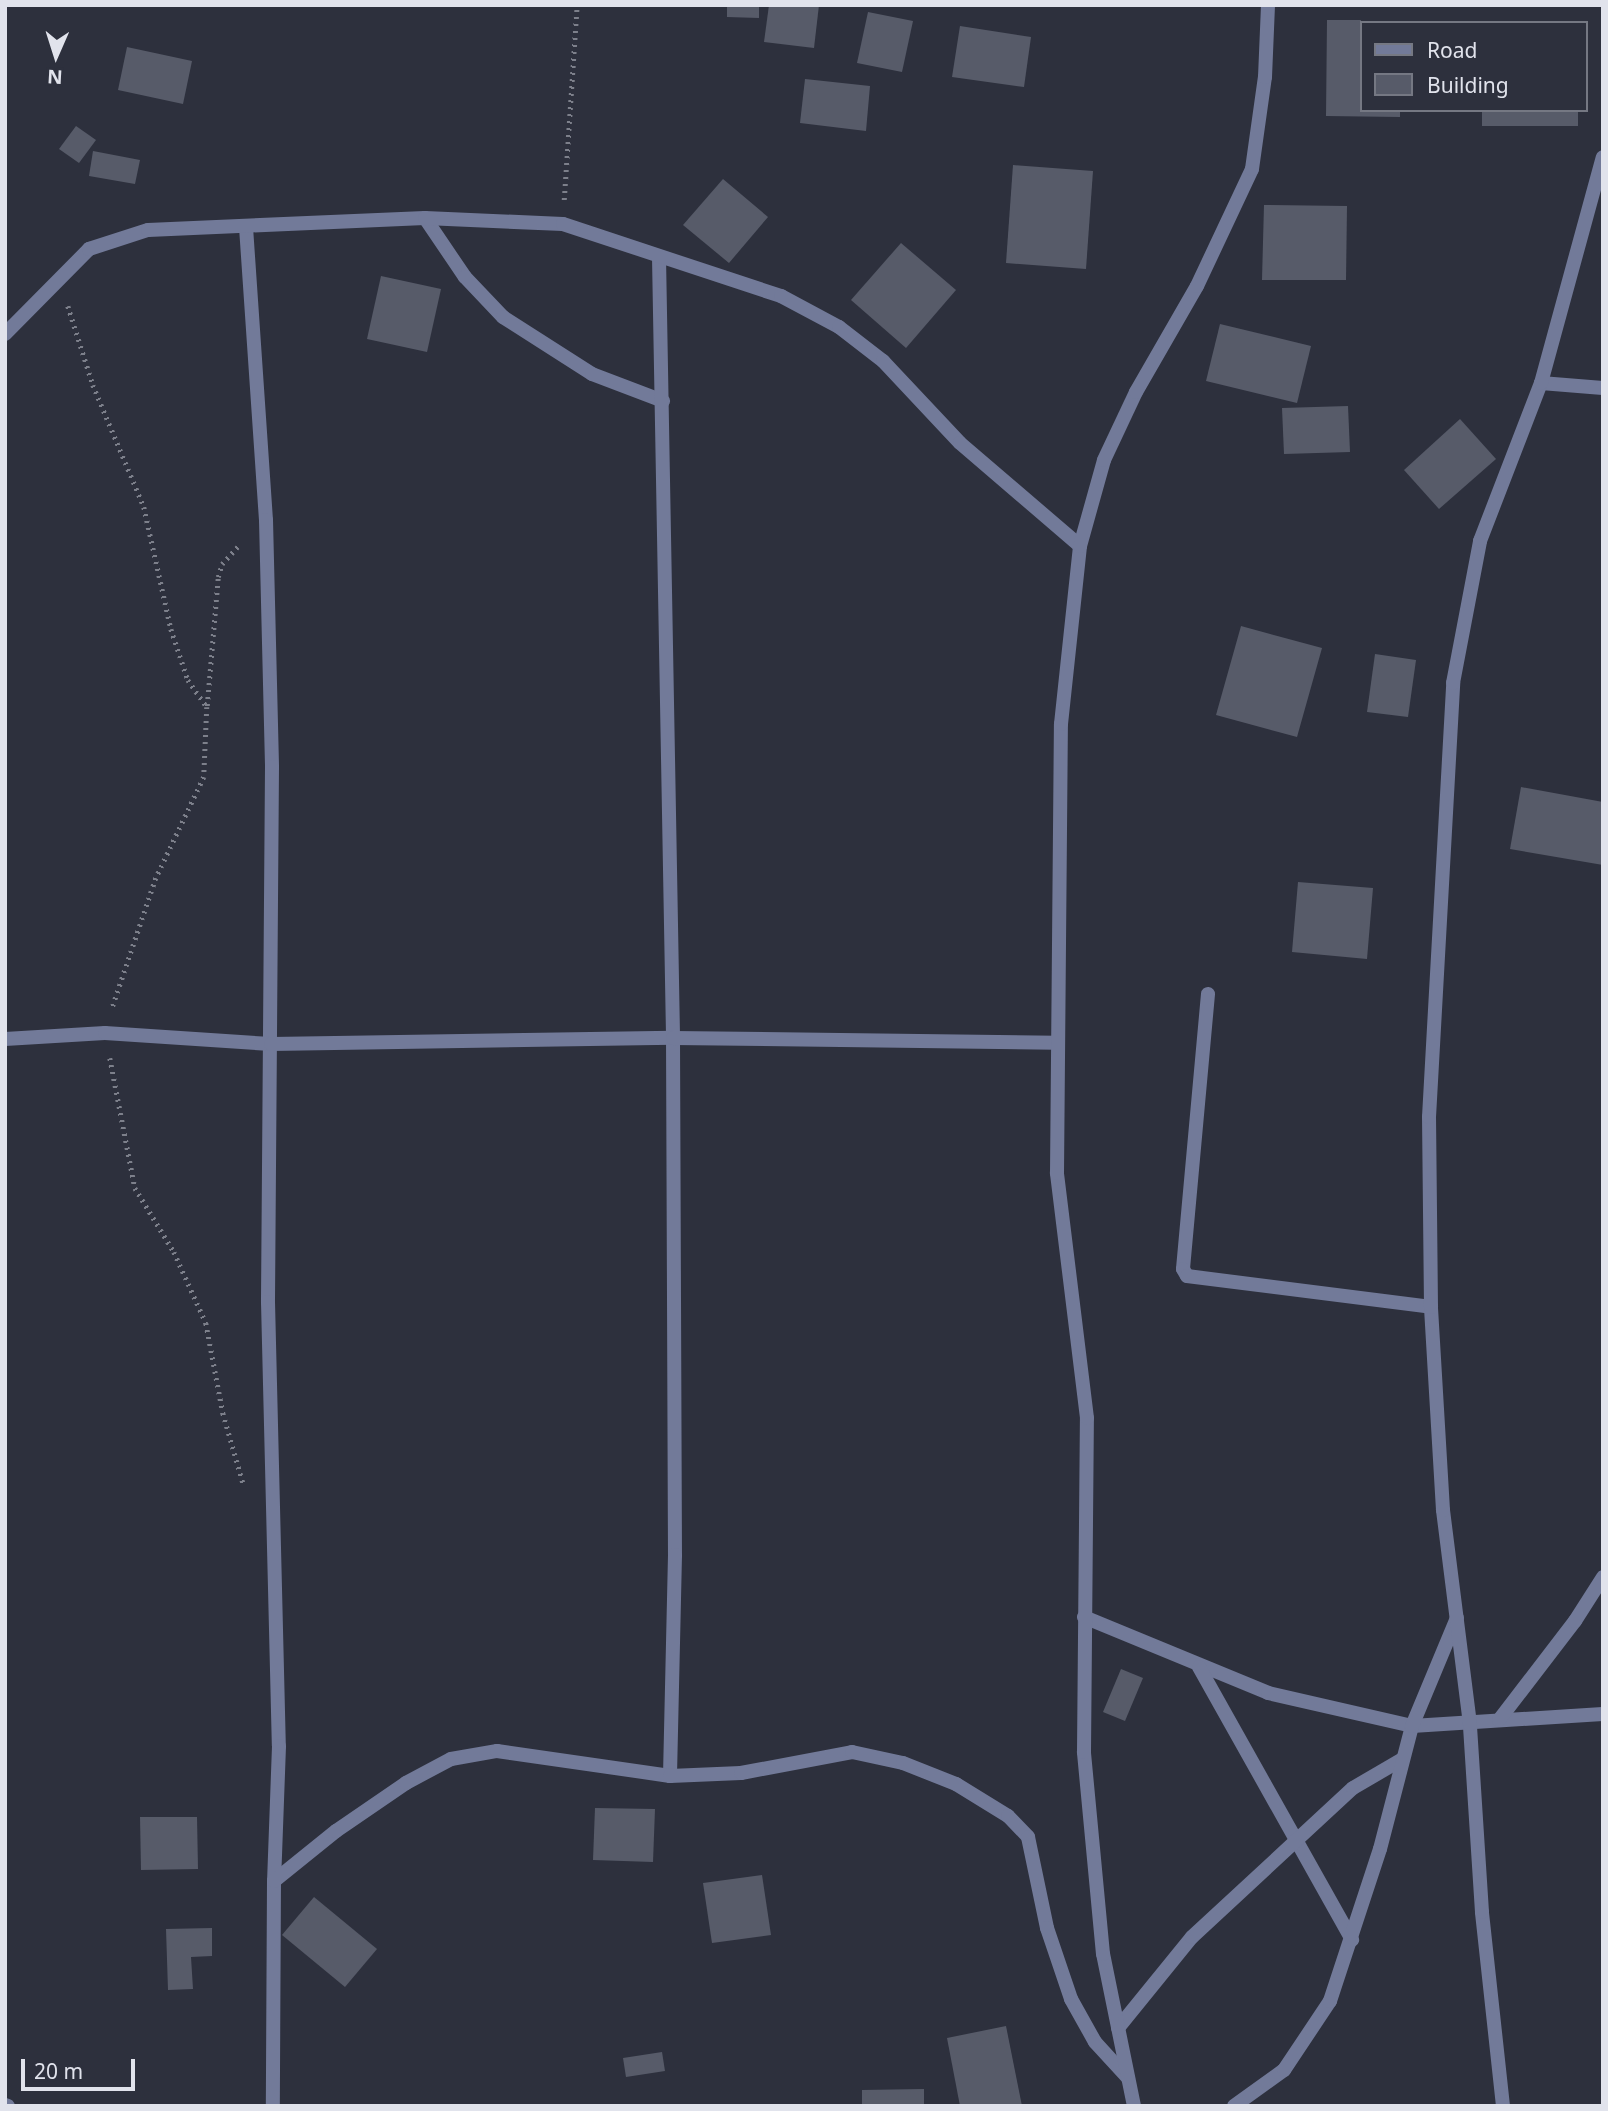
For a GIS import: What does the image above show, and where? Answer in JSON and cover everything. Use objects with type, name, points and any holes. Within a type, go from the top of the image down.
[{"type":"street","points":[[1135,2106],[1103,1954],[1084,1752],[1087,1418],[1057,1172],[1056,1043],[1061,723],[1080,546],[1104,460],[1197,286],[1252,169],[1265,77],[1268,5]]},
{"type":"street","points":[[1503,2106],[1482,1912],[1470,1724],[1443,1510],[1431,1307],[1429,1117],[1453,683],[1480,541],[1541,383],[1603,157]]},
{"type":"street","points":[[425,218],[465,277],[503,317],[592,374],[663,401]]},
{"type":"street","points":[[5,334],[89,249],[119,236],[148,230],[425,218],[563,224],[781,296],[839,327],[884,361],[960,443],[1080,546]]},
{"type":"street","points":[[246,226],[266,520],[273,894],[267,1288],[279,1722],[274,1881],[273,2106]]},
{"type":"street","points":[[659,257],[673,1038],[675,1555],[670,1776]]},
{"type":"street","points":[[1541,383],[1603,388]]},
{"type":"street","points":[[1209,994],[1183,1269],[1187,1276],[1431,1307]]},
{"type":"street","points":[[5,1039],[105,1033],[271,1044],[673,1038],[1056,1043]]},
{"type":"street","points":[[1499,1720],[1575,1621],[1603,1577]]},
{"type":"street","points":[[1234,2106],[1284,2070],[1308,2039],[1330,2001],[1352,1940],[1401,1759],[1458,1616]]},
{"type":"street","points":[[1084,1617],[1199,1667],[1268,1693],[1412,1726],[1603,1714]]},
{"type":"street","points":[[1199,1667],[1299,1841],[1352,1940]]},
{"type":"street","points":[[274,1881],[356,1817],[451,1759],[497,1751],[670,1776],[741,1773],[852,1752],[903,1763],[956,1784],[1008,1816],[1028,1837],[1048,1928],[1071,1999],[1095,2042],[1128,2079]]},
{"type":"street","points":[[1118,2028],[1192,1937],[1299,1841],[1353,1788],[1401,1759]]},
{"type":"path","points":[[563,224],[577,5]]},
{"type":"path","points":[[59,278],[93,384],[144,507],[171,629],[188,680],[207,707]]},
{"type":"path","points":[[247,1494],[223,1413],[206,1323],[174,1252],[135,1188],[105,1033],[156,878],[204,777],[218,577],[230,553],[266,520]]},
{"type":"building","points":[[727,5],[759,5],[759,18],[727,17]]},
{"type":"building","points":[[769,5],[819,5],[814,48],[764,42]]},
{"type":"building","points":[[868,12],[913,21],[902,72],[857,63]]},
{"type":"building","points":[[1327,20],[1361,20],[1360,112],[1400,112],[1400,117],[1326,116]]},
{"type":"building","points":[[960,26],[1031,37],[1024,87],[952,77]]},
{"type":"building","points":[[127,47],[192,61],[183,104],[118,90]]},
{"type":"building","points":[[805,79],[870,86],[866,131],[800,123]]},
{"type":"building","points":[[1482,112],[1578,112],[1578,126],[1482,126]]},
{"type":"building","points":[[76,126],[96,140],[79,163],[59,149]]},
{"type":"building","points":[[93,151],[140,160],[135,184],[89,176]]},
{"type":"building","points":[[1013,165],[1093,171],[1086,269],[1006,263]]},
{"type":"building","points":[[723,179],[768,217],[729,263],[683,225]]},
{"type":"building","points":[[1264,205],[1347,206],[1346,280],[1262,280]]},
{"type":"building","points":[[901,243],[956,290],[906,348],[851,300]]},
{"type":"building","points":[[381,276],[441,289],[427,352],[367,339]]},
{"type":"building","points":[[1220,324],[1311,346],[1297,403],[1206,381]]},
{"type":"building","points":[[1348,406],[1350,452],[1284,454],[1282,408]]},
{"type":"building","points":[[1460,419],[1496,459],[1439,509],[1404,470]]},
{"type":"building","points":[[1241,626],[1322,648],[1297,737],[1216,715]]},
{"type":"building","points":[[1375,654],[1416,660],[1408,717],[1367,712]]},
{"type":"building","points":[[1521,787],[1603,802],[1603,865],[1510,849]]},
{"type":"building","points":[[1298,882],[1373,888],[1367,959],[1292,952]]},
{"type":"building","points":[[1121,1669],[1143,1678],[1125,1721],[1103,1712]]},
{"type":"building","points":[[595,1808],[655,1809],[653,1862],[593,1860]]},
{"type":"building","points":[[140,1817],[197,1817],[198,1869],[141,1870]]},
{"type":"building","points":[[762,1875],[771,1935],[712,1943],[703,1883]]},
{"type":"building","points":[[314,1897],[377,1949],[345,1987],[282,1935]]},
{"type":"building","points":[[212,1928],[212,1956],[191,1957],[193,1989],[168,1990],[166,1929]]},
{"type":"building","points":[[1006,2026],[1022,2106],[960,2106],[947,2038]]},
{"type":"building","points":[[662,2052],[665,2071],[626,2077],[623,2058]]},
{"type":"building","points":[[924,2089],[924,2106],[862,2106],[862,2090]]}]
